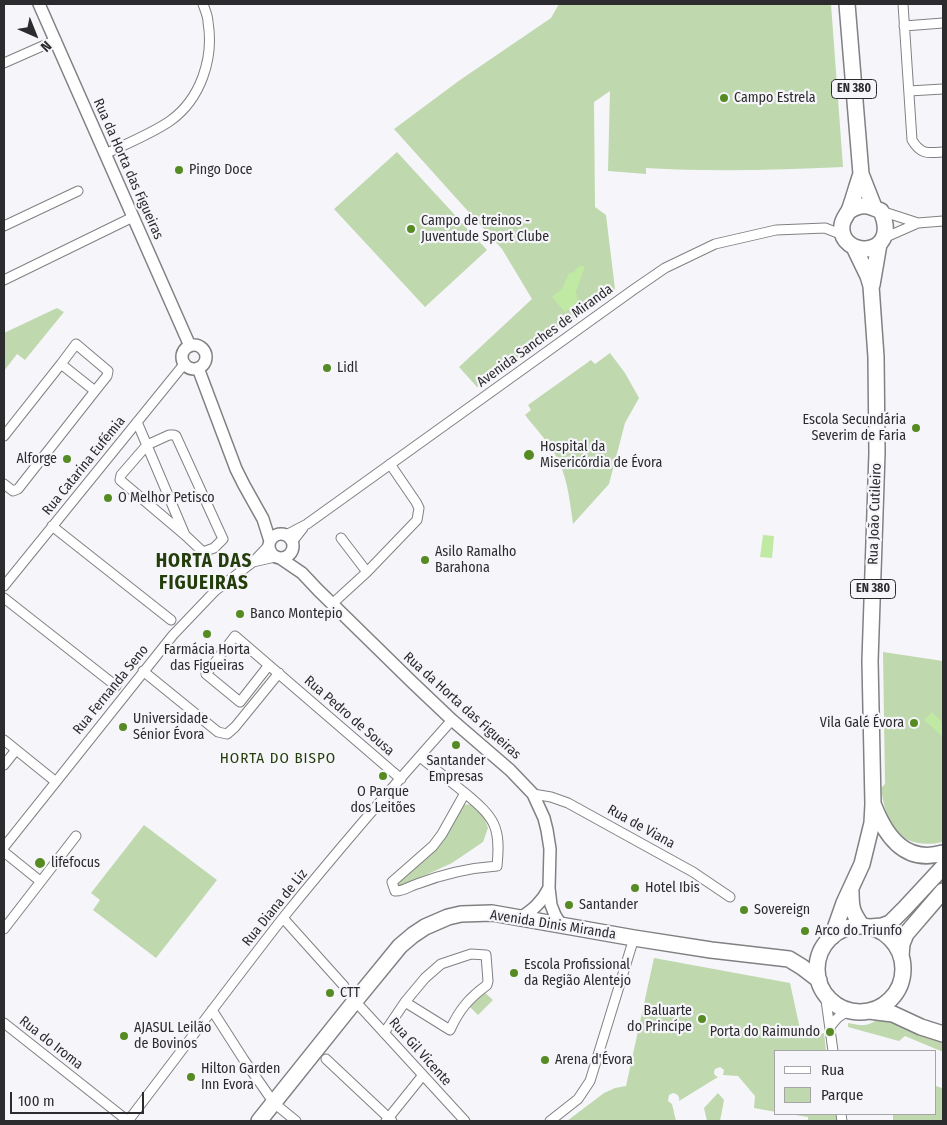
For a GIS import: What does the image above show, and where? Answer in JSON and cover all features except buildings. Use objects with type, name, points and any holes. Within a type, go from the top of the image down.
[{"type":"main road","name":"Rua João Cutileiro","points":[[847,4],[861,174],[885,220],[886,229],[881,241],[871,286]]},
{"type":"main road","name":"Rua João Cutileiro","points":[[832,937],[844,903],[862,864],[872,823],[873,804],[870,662],[877,453],[875,341],[871,286],[864,266],[854,248],[843,235],[842,226],[861,174]]},
{"type":"main road","points":[[847,214],[857,206],[865,205],[878,209]]},
{"type":"main road","points":[[854,248],[862,250],[871,249],[881,241]]},
{"type":"main road","points":[[873,804],[884,829],[891,839],[902,848],[922,855],[943,853]]},
{"type":"main road","points":[[943,867],[890,923],[882,926],[852,927],[832,937],[822,950],[818,964],[822,986],[836,1004],[850,1011],[893,1014],[921,1027],[943,1034]]},
{"type":"main road","name":"Rua João Cutileiro","points":[[851,889],[853,913],[866,927]]},
{"type":"main road","points":[[869,1011],[886,1003],[898,989],[903,967],[901,956],[902,944],[906,934],[943,892]]},
{"type":"main road","name":"Avenida Dinis Miranda","points":[[260,1121],[400,946],[425,926],[442,919],[461,914],[492,913],[711,950],[789,959],[822,950]]},
{"type":"main road","points":[[866,927],[880,931],[889,938],[901,956]]},
{"type":"main road","name":"Avenida Dinis Miranda","points":[[789,959],[802,967],[822,986]]},
{"type":"main road","points":[[898,989],[902,1003],[908,1013],[921,1027]]},
{"type":"street","name":"Rua da Horta das Figueiras","points":[[39,4],[190,346],[200,346],[206,353],[205,362],[198,368],[236,469],[263,519],[269,550],[302,572],[332,604],[452,720],[510,770],[534,794],[544,818],[550,840],[549,888],[551,905],[561,925]]},
{"type":"street","points":[[105,154],[170,121],[194,97],[201,82],[208,55],[210,37],[208,20],[203,4]]},
{"type":"street","points":[[903,4],[912,140],[918,148],[926,153],[943,152]]},
{"type":"street","points":[[904,26],[943,23]]},
{"type":"street","points":[[4,63],[56,40]]},
{"type":"street","points":[[909,91],[943,89]]},
{"type":"street","points":[[4,226],[78,191]]},
{"type":"street","points":[[878,209],[918,223]]},
{"type":"street","name":"Avenida Sanches de Miranda","points":[[824,228],[847,214]]},
{"type":"street","points":[[4,280],[133,217]]},
{"type":"street","points":[[881,241],[918,223],[943,221]]},
{"type":"street","name":"Avenida Sanches de Miranda","points":[[287,541],[307,524],[390,464],[633,290],[671,265],[715,244],[776,230],[824,228],[843,235]]},
{"type":"street","points":[[4,436],[7,425],[76,344],[108,371],[107,376],[18,489],[13,491],[4,484]]},
{"type":"street","points":[[190,346],[184,352],[185,363],[194,369],[198,368]]},
{"type":"street","name":"Rua Catarina Eufémia","points":[[4,586],[185,363]]},
{"type":"street","points":[[60,364],[95,391]]},
{"type":"street","points":[[137,422],[185,535]]},
{"type":"street","points":[[169,435],[176,436],[223,539],[214,548],[203,552],[120,480],[121,475],[147,445],[169,435]]},
{"type":"street","points":[[332,604],[367,572],[417,520],[419,508],[390,464]]},
{"type":"street","name":"Rua da Horta das Figueiras","points":[[263,519],[287,541],[302,572]]},
{"type":"street","points":[[52,526],[171,620]]},
{"type":"street","points":[[269,543],[273,537],[287,541],[284,557],[278,557]]},
{"type":"street","points":[[341,538],[367,572]]},
{"type":"street","name":"Rua Fernanda Seno","points":[[4,847],[173,635],[220,587],[253,562],[269,543]]},
{"type":"street","name":"Rua Fernanda Seno","points":[[253,562],[278,557]]},
{"type":"street","points":[[4,598],[116,686]]},
{"type":"street","name":"Rua Pedro de Sousa","points":[[269,665],[240,702],[206,674],[235,636],[279,673],[401,778]]},
{"type":"street","points":[[143,671],[218,732],[227,734],[235,727],[279,673]]},
{"type":"street","name":"Rua Diana de Liz","points":[[128,1121],[283,918],[452,720]]},
{"type":"street","points":[[4,740],[56,782]]},
{"type":"street","points":[[4,766],[16,750]]},
{"type":"street","points":[[420,757],[465,794],[487,813],[498,835],[497,866],[476,867],[456,871],[424,881],[399,892],[395,891],[392,882],[433,846],[465,794]]},
{"type":"street","name":"Rua de Viana","points":[[534,794],[568,803],[693,872],[730,897]]},
{"type":"street","points":[[4,929],[76,836]]},
{"type":"street","points":[[4,852],[40,881]]},
{"type":"street","name":"Rua da Horta das Figueiras","points":[[544,922],[542,909],[549,888]]},
{"type":"street","points":[[520,918],[538,905],[549,888]]},
{"type":"street","points":[[283,918],[344,986]]},
{"type":"street","points":[[550,1121],[578,1099],[590,1081],[634,938]]},
{"type":"street","points":[[384,1033],[405,1002],[441,964],[472,954],[486,955],[487,985],[467,1002],[457,1015],[450,1030],[405,1002]]},
{"type":"street","points":[[822,986],[833,1050]]},
{"type":"street","name":"Rua Gil Vicente","points":[[355,1001],[465,1121]]},
{"type":"street","points":[[212,1010],[274,1103],[296,1121]]},
{"type":"street","points":[[830,1027],[843,1013],[850,1011]]},
{"type":"street","name":"Rua do Iroma","points":[[4,1023],[128,1121]]},
{"type":"street","points":[[326,1060],[389,1120],[423,1076]]},
{"type":"green space","name":"Campo Estrela","points":[[559,4],[831,4],[843,167],[744,170],[646,168],[646,174],[608,171],[610,91],[594,102],[595,207],[606,215],[615,289],[477,387],[459,367],[532,299],[502,249],[394,129],[460,80],[551,18]]},
{"type":"green space","name":"Campo de treinos - Juventude Sport Clube","points":[[397,152],[487,250],[425,307],[334,209]]},
{"type":"green space","points":[[57,308],[64,312],[25,360],[17,354],[4,371],[4,333]]},
{"type":"green space","points":[[610,353],[625,373],[639,398],[625,423],[609,484],[573,524],[567,484],[559,462],[548,444],[525,415],[531,410],[528,405],[591,360],[595,364]]},
{"type":"green space","name":"Vila Galé Évora","points":[[883,652],[943,661],[943,842],[928,844],[916,843],[906,839],[898,833],[892,824],[883,802],[881,788],[885,784]]},
{"type":"green space","points":[[473,804],[483,814],[488,828],[483,842],[452,863],[397,888],[399,881],[430,855],[449,830],[461,805]]},
{"type":"green space","points":[[144,825],[217,880],[156,958],[93,910],[100,900],[91,893]]},
{"type":"green space","points":[[654,958],[790,983],[802,1038],[824,1033],[826,1050],[774,1050],[774,1112],[754,1108],[755,1096],[738,1076],[723,1075],[724,1070],[720,1067],[715,1069],[714,1072],[718,1077],[679,1101],[679,1097],[676,1094],[669,1095],[668,1101],[672,1104],[676,1121],[567,1121],[604,1093],[626,1086]]},
{"type":"green space","points":[[483,991],[493,1000],[478,1015],[468,1005]]},
{"type":"green space","points":[[880,1018],[943,1039],[943,1052],[905,1036],[899,1041],[848,1027],[848,1023],[865,1025]]},
{"type":"green space","points":[[943,1085],[943,1121],[893,1121],[893,1115],[937,1115],[937,1086],[942,1088]]},
{"type":"green space","points":[[718,1093],[724,1100],[720,1121],[707,1121],[704,1108]]},
{"type":"green space","points":[[795,1115],[836,1115],[837,1121],[808,1121],[808,1117]]},
{"type":"shaded area","points":[[579,266],[585,266],[576,292],[578,303],[565,312],[552,297],[562,289],[569,273],[574,272]]},
{"type":"shaded area","points":[[763,535],[774,536],[772,558],[760,557]]},
{"type":"shaded area","points":[[932,712],[943,723],[943,737],[924,720]]},
{"type":"place","name":"Campo Estrela","points":[[724,98]]},
{"type":"place","name":"Pingo Doce","points":[[179,170]]},
{"type":"place","name":"Campo de treinos - Juventude Sport Clube","points":[[411,229]]},
{"type":"place","name":"Lidl","points":[[327,368]]},
{"type":"place","name":"Escola Secundária Severim de Faria","points":[[916,428]]},
{"type":"place","name":"Hospital da Misericórdia de Évora","points":[[529,455]]},
{"type":"place","name":"Alforge","points":[[67,459]]},
{"type":"place","name":"O Melhor Petisco","points":[[108,498]]},
{"type":"place","name":"Asilo Ramalho Barahona","points":[[425,560]]},
{"type":"place","name":"Banco Montepio","points":[[240,614]]},
{"type":"place","name":"Farmácia Horta das Figueiras","points":[[207,634]]},
{"type":"place","name":"Vila Galé Évora","points":[[914,723]]},
{"type":"place","name":"Universidade Sénior Évora","points":[[123,727]]},
{"type":"place","name":"Santander Empresas","points":[[456,745]]},
{"type":"place","name":"O Parque dos Leitões","points":[[383,776]]},
{"type":"place","name":"lifefocus","points":[[40,863]]},
{"type":"place","name":"Hotel Ibis","points":[[635,888]]},
{"type":"place","name":"Santander","points":[[569,905]]},
{"type":"place","name":"Sovereign","points":[[744,910]]},
{"type":"place","name":"Arco do Triunfo","points":[[805,931]]},
{"type":"place","name":"Escola Profissional da Região Alentejo","points":[[514,973]]},
{"type":"place","name":"CTT","points":[[330,993]]},
{"type":"place","name":"Baluarte do Princípe","points":[[702,1019]]},
{"type":"place","name":"Porta do Raimundo","points":[[830,1032]]},
{"type":"place","name":"AJASUL Leilão de Bovinos","points":[[124,1036]]},
{"type":"place","name":"Arena d'Évora","points":[[545,1060]]},
{"type":"place","name":"Hilton Garden Inn Evora","points":[[191,1077]]},
{"type":"district","name":"HORTA DAS FIGUEIRAS","points":[[204,573]]},
{"type":"district","name":"HORTA DO BISPO","points":[[278,759]]}]
